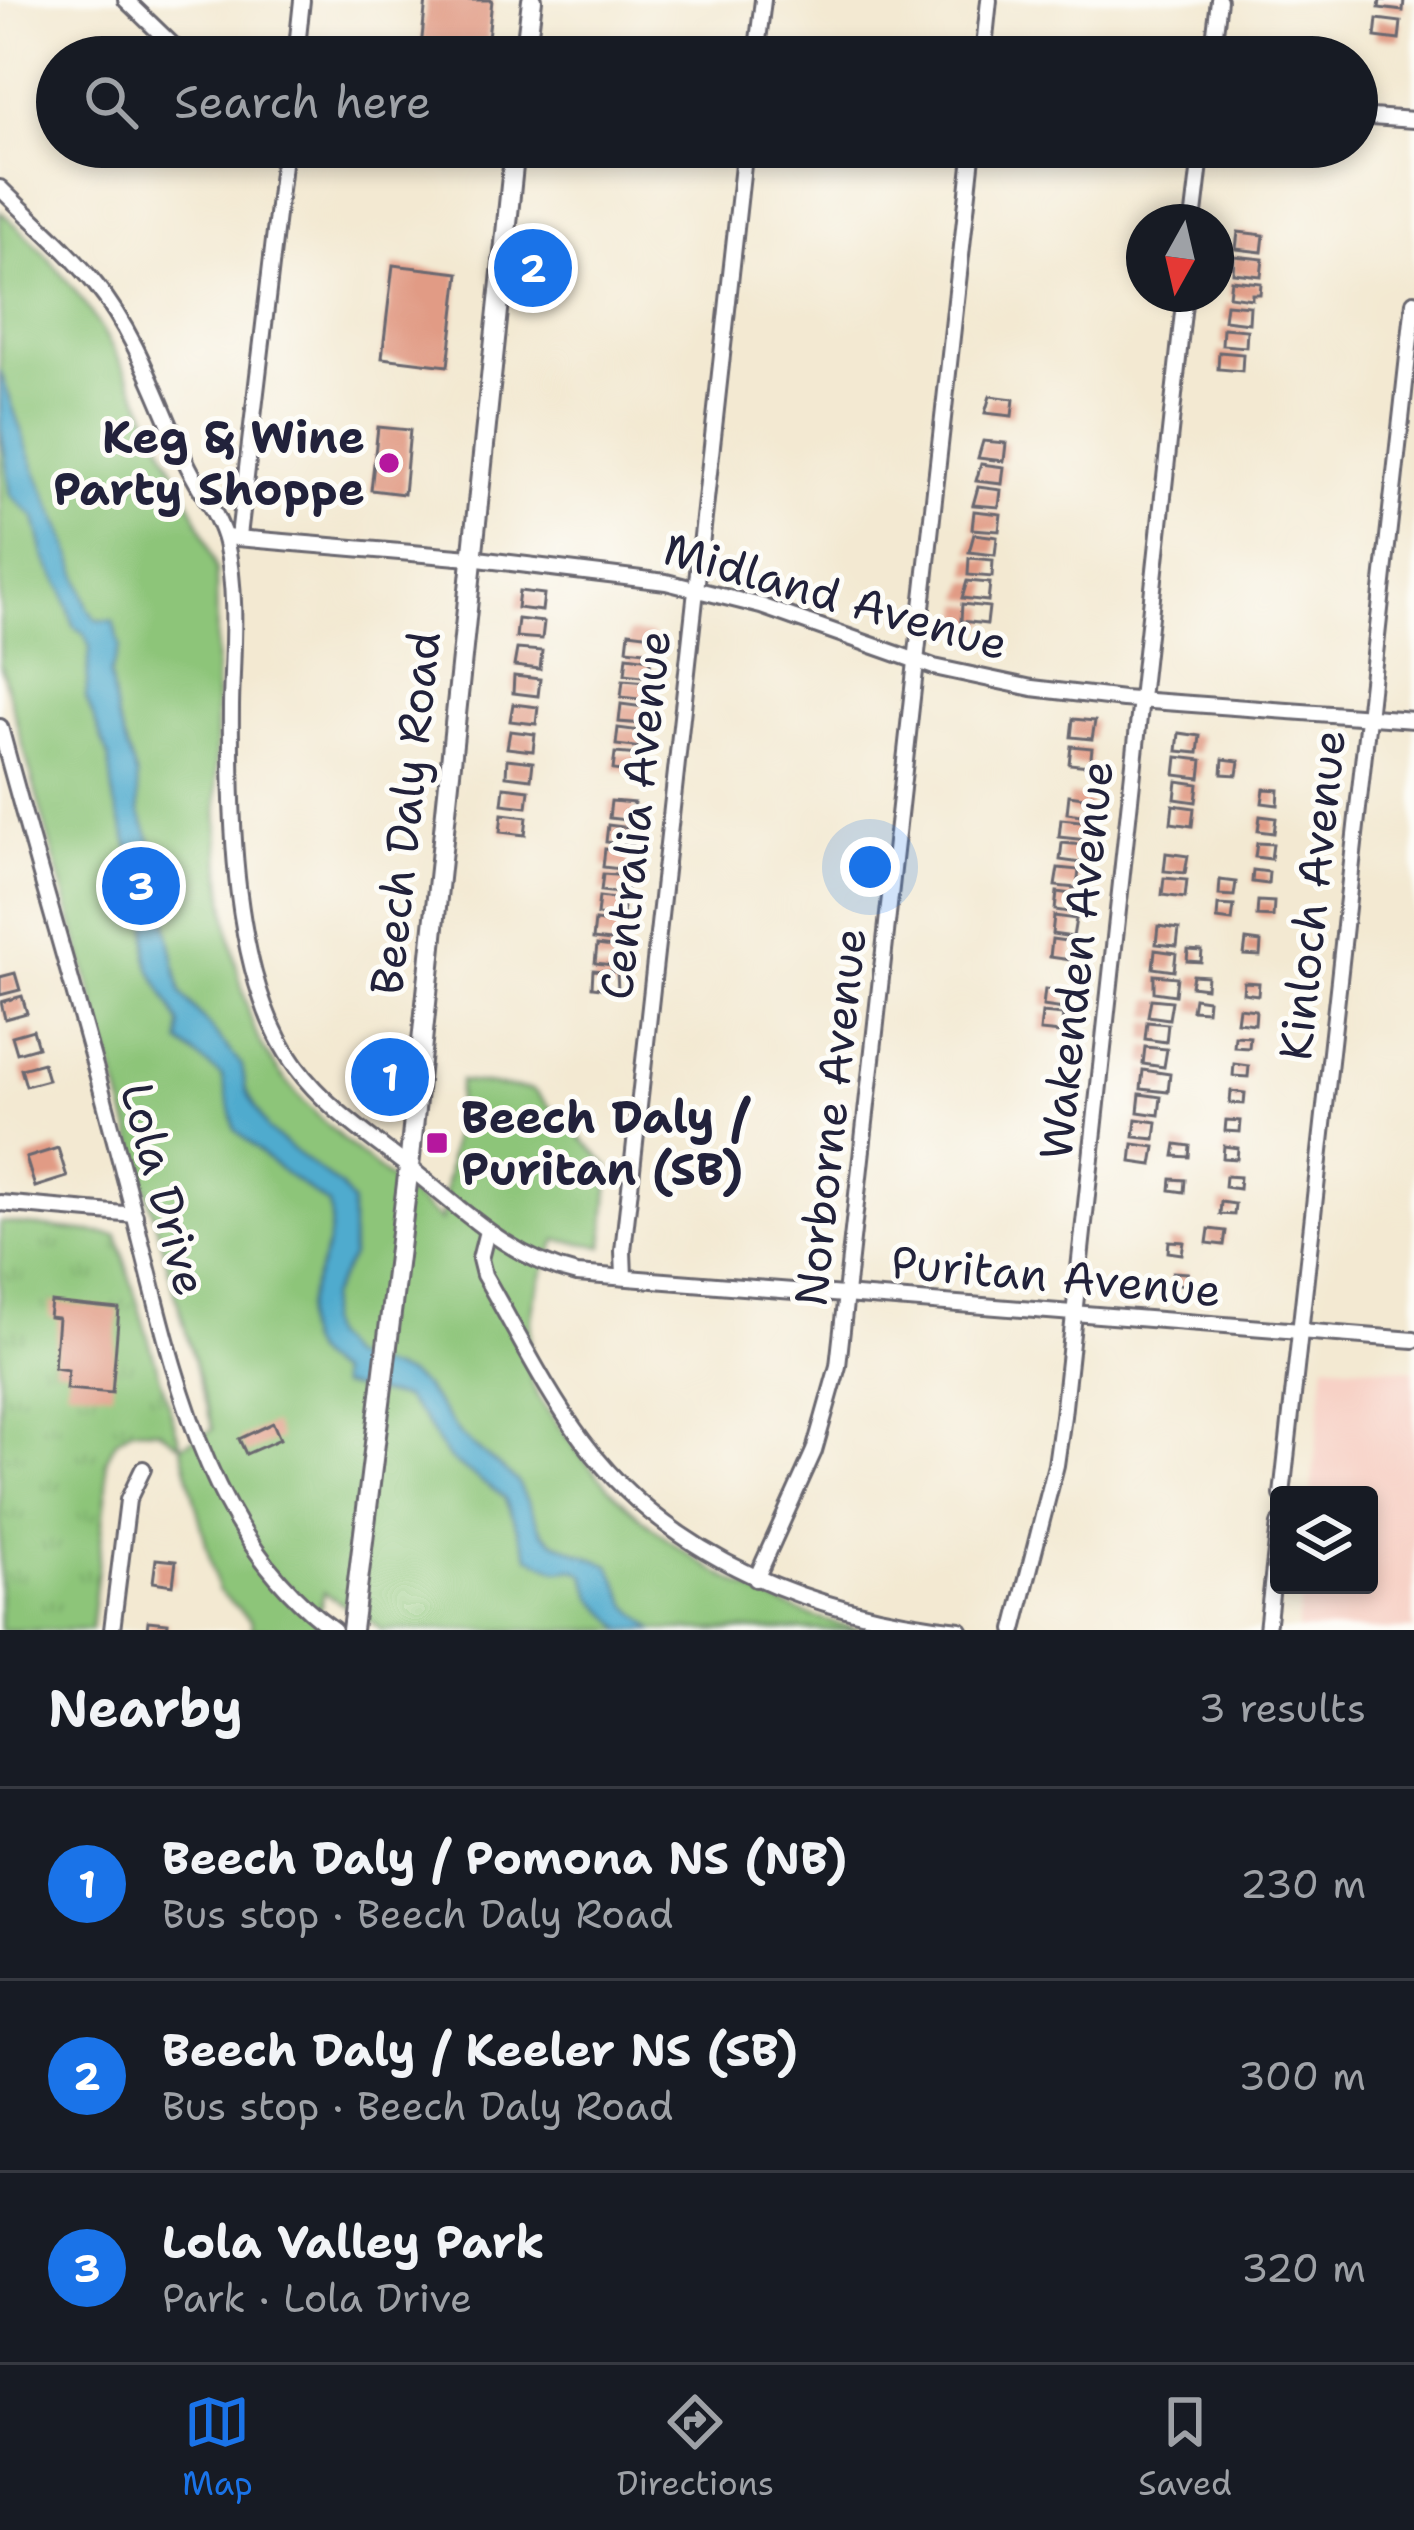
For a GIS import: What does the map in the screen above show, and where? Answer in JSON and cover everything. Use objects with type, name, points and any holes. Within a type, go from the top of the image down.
[{"type":"main road","points":[[528,36],[532,0]]},
{"type":"main road","name":"Beech Daly Road","points":[[352,1630],[409,1167],[513,168]]},
{"type":"street","points":[[126,0],[163,36]]},
{"type":"street","points":[[298,36],[302,0]]},
{"type":"street","points":[[759,36],[763,0]]},
{"type":"street","points":[[985,36],[989,0]]},
{"type":"street","points":[[1215,36],[1219,0]]},
{"type":"street","points":[[1378,117],[1414,120]]},
{"type":"street","points":[[232,536],[282,168]]},
{"type":"street","name":"Centralia Avenue","points":[[625,1277],[622,1250],[743,168]]},
{"type":"street","name":"Norborne Avenue","points":[[756,1579],[798,1491],[826,1416],[838,1366],[972,168]]},
{"type":"street","points":[[1195,204],[1199,168]]},
{"type":"street","points":[[0,188],[78,264],[117,314],[190,470],[232,536]]},
{"type":"street","name":"Kinloch Avenue","points":[[1283,1486],[1414,302]]},
{"type":"street","name":"Wakenden Avenue","points":[[1015,1630],[1056,1466],[1183,312]]},
{"type":"street","name":"Midland Avenue","points":[[232,536],[632,576],[761,606],[917,661],[1032,688],[1140,701],[1414,720]]},
{"type":"street","name":"Puritan Avenue","points":[[232,536],[230,800],[240,895],[262,997],[287,1054],[327,1101],[519,1253],[550,1268],[625,1277],[1414,1340]]},
{"type":"street","name":"Lola Drive","points":[[0,727],[177,1380],[223,1495],[260,1557],[308,1611],[334,1630]]},
{"type":"street","points":[[0,1203],[135,1215]]},
{"type":"street","points":[[488,1231],[480,1259],[484,1275],[583,1440],[665,1521],[702,1549],[788,1594],[853,1613],[960,1630]]},
{"type":"street","points":[[112,1630],[128,1499],[142,1469]]},
{"type":"street","points":[[1267,1630],[1271,1594]]},
{"type":"shaded area","points":[[1325,1363],[1414,1370],[1414,1630],[1297,1630],[1301,1594],[1378,1594],[1378,1486],[1312,1486]]},
{"type":"green space","points":[[0,211],[57,268],[102,329],[212,556],[221,872],[238,972],[264,1050],[323,1121],[441,1221],[460,1081],[533,1090],[610,1167],[603,1246],[557,1240],[535,1296],[530,1373],[538,1397],[627,1505],[697,1560],[776,1602],[862,1630],[382,1630],[324,1592],[315,1630],[252,1630],[251,1621],[218,1590],[181,1446],[213,1429],[0,663]]},
{"type":"green space","points":[[0,1222],[117,1235],[181,1446],[159,1430],[132,1429],[116,1441],[106,1460],[91,1630],[0,1630]]},
{"type":"water","points":[[0,370],[88,608],[96,620],[113,621],[120,647],[110,675],[117,719],[137,777],[139,811],[170,887],[167,924],[181,993],[242,1065],[246,1090],[269,1131],[341,1187],[352,1202],[352,1256],[329,1297],[329,1335],[348,1357],[409,1375],[424,1387],[460,1435],[517,1481],[542,1532],[610,1566],[628,1605],[654,1630],[624,1630],[594,1599],[584,1574],[574,1569],[559,1571],[529,1557],[504,1497],[448,1458],[404,1398],[339,1386],[337,1373],[315,1356],[305,1337],[304,1316],[330,1228],[329,1205],[235,1129],[222,1076],[180,1043],[180,1024],[151,971],[148,897],[114,801],[109,758],[86,698],[90,647],[84,633],[74,627],[63,591],[45,558],[35,518],[11,495],[0,423]]},
{"type":"building","points":[[426,0],[492,0],[488,36],[422,36]]},
{"type":"building","points":[[1380,0],[1404,0],[1403,11],[1379,8]]},
{"type":"building","points":[[1377,19],[1401,22],[1399,40],[1375,36]]},
{"type":"building","points":[[1238,232],[1264,235],[1262,252],[1236,249]]},
{"type":"building","points":[[1234,256],[1263,259],[1261,276],[1234,273]]},
{"type":"building","points":[[393,265],[459,273],[448,366],[382,358]]},
{"type":"building","points":[[1234,280],[1261,283],[1260,294],[1252,294],[1252,299],[1234,297]]},
{"type":"building","points":[[1234,305],[1250,306],[1249,323],[1224,320],[1225,312],[1234,312]]},
{"type":"building","points":[[1223,328],[1247,330],[1246,347],[1222,345]]},
{"type":"building","points":[[1219,352],[1243,354],[1242,371],[1218,369]]},
{"type":"building","points":[[990,396],[1014,399],[1012,416],[985,413]]},
{"type":"building","points":[[378,427],[410,430],[404,494],[371,490]]},
{"type":"building","points":[[983,441],[1006,443],[1004,461],[978,458]]},
{"type":"building","points":[[981,464],[1004,467],[1002,484],[976,481]]},
{"type":"building","points":[[978,487],[1001,490],[999,507],[973,505]]},
{"type":"building","points":[[974,511],[1001,514],[999,531],[972,529]]},
{"type":"building","points":[[974,534],[997,537],[995,555],[969,552]]},
{"type":"building","points":[[969,558],[993,560],[992,577],[968,575]]},
{"type":"building","points":[[967,581],[990,583],[988,601],[962,598]]},
{"type":"building","points":[[519,591],[544,594],[542,611],[517,608]]},
{"type":"building","points":[[962,604],[989,607],[987,624],[961,621]]},
{"type":"building","points":[[518,619],[544,622],[542,639],[516,637]]},
{"type":"building","points":[[629,632],[653,635],[654,652],[627,649]]},
{"type":"building","points":[[517,649],[542,651],[540,669],[514,666]]},
{"type":"building","points":[[627,656],[650,659],[651,677],[625,674]]},
{"type":"building","points":[[514,676],[540,679],[538,696],[513,693]]},
{"type":"building","points":[[623,680],[647,682],[648,700],[621,697]]},
{"type":"building","points":[[513,704],[538,707],[536,724],[510,721]]},
{"type":"building","points":[[621,704],[644,707],[645,724],[619,722]]},
{"type":"building","points":[[1073,719],[1095,721],[1092,739],[1071,737]]},
{"type":"building","points":[[618,728],[641,731],[643,748],[616,745]]},
{"type":"building","points":[[510,731],[535,734],[533,751],[507,748]]},
{"type":"building","points":[[1179,733],[1200,736],[1198,753],[1177,751]]},
{"type":"building","points":[[1071,746],[1092,748],[1090,766],[1069,764]]},
{"type":"building","points":[[615,753],[639,755],[640,773],[613,770]]},
{"type":"building","points":[[1177,757],[1202,760],[1200,778],[1175,775]]},
{"type":"building","points":[[507,759],[533,762],[531,779],[506,776]]},
{"type":"building","points":[[1223,759],[1239,761],[1237,775],[1222,774]]},
{"type":"building","points":[[1177,781],[1198,784],[1196,802],[1175,799]]},
{"type":"building","points":[[504,787],[529,790],[527,807],[502,804]]},
{"type":"building","points":[[1264,789],[1279,790],[1278,805],[1262,803]]},
{"type":"building","points":[[1069,795],[1090,798],[1088,816],[1067,813]]},
{"type":"building","points":[[611,801],[634,803],[635,821],[609,818]]},
{"type":"building","points":[[1173,805],[1194,808],[1192,826],[1171,823]]},
{"type":"building","points":[[502,814],[527,817],[525,835],[500,832]]},
{"type":"building","points":[[1260,816],[1276,818],[1274,833],[1258,831]]},
{"type":"building","points":[[1061,819],[1090,822],[1087,840],[1059,837]]},
{"type":"building","points":[[608,825],[631,828],[633,845],[606,842]]},
{"type":"building","points":[[1062,843],[1083,845],[1081,863],[1060,860]]},
{"type":"building","points":[[1257,843],[1273,844],[1271,859],[1255,857]]},
{"type":"building","points":[[605,849],[628,852],[629,870],[603,867]]},
{"type":"building","points":[[1166,853],[1188,856],[1185,873],[1164,871]]},
{"type":"building","points":[[1058,868],[1079,870],[1077,888],[1055,886]]},
{"type":"building","points":[[1253,870],[1269,872],[1268,884],[1252,882]]},
{"type":"building","points":[[603,874],[626,876],[627,894],[601,891]]},
{"type":"building","points":[[1164,878],[1187,880],[1185,898],[1162,895]]},
{"type":"building","points":[[1220,880],[1236,882],[1234,896],[1219,895]]},
{"type":"building","points":[[1057,892],[1078,895],[1076,913],[1055,910]]},
{"type":"building","points":[[599,897],[622,900],[624,918],[597,915]]},
{"type":"building","points":[[1258,901],[1274,902],[1273,917],[1257,916]]},
{"type":"building","points":[[1218,905],[1234,906],[1232,921],[1217,919]]},
{"type":"building","points":[[1054,916],[1076,919],[1073,937],[1052,934]]},
{"type":"building","points":[[595,921],[618,924],[619,942],[593,939]]},
{"type":"building","points":[[1158,926],[1179,929],[1177,946],[1156,944]]},
{"type":"building","points":[[1052,939],[1073,942],[1071,960],[1050,957]]},
{"type":"building","points":[[1246,940],[1261,942],[1260,956],[1244,955]]},
{"type":"building","points":[[597,945],[620,948],[621,966],[595,963]]},
{"type":"building","points":[[1155,950],[1176,953],[1174,971],[1153,968]]},
{"type":"building","points":[[1188,950],[1202,951],[1201,962],[1187,961]]},
{"type":"building","points":[[593,970],[617,972],[618,990],[592,987]]},
{"type":"building","points":[[15,973],[20,990],[0,995],[0,977]]},
{"type":"building","points":[[1154,975],[1177,977],[1175,995],[1154,992]]},
{"type":"building","points":[[1193,975],[1207,976],[1206,988],[1191,986]]},
{"type":"building","points":[[1244,982],[1259,983],[1258,995],[1243,993]]},
{"type":"building","points":[[1045,989],[1066,991],[1064,1009],[1043,1006]]},
{"type":"building","points":[[22,996],[27,1013],[5,1019],[1,1002]]},
{"type":"building","points":[[1194,998],[1208,1000],[1207,1011],[1192,1010]]},
{"type":"building","points":[[1151,999],[1172,1001],[1169,1019],[1148,1016]]},
{"type":"building","points":[[1239,1008],[1256,1010],[1255,1024],[1237,1022]]},
{"type":"building","points":[[1042,1013],[1063,1015],[1061,1033],[1040,1031]]},
{"type":"building","points":[[1147,1022],[1168,1024],[1166,1042],[1145,1039]]},
{"type":"building","points":[[33,1030],[38,1047],[17,1053],[12,1036]]},
{"type":"building","points":[[1235,1036],[1250,1037],[1249,1048],[1234,1047]]},
{"type":"building","points":[[1145,1047],[1167,1049],[1164,1067],[1143,1064]]},
{"type":"building","points":[[43,1063],[48,1080],[26,1086],[21,1069]]},
{"type":"building","points":[[1234,1064],[1249,1066],[1248,1077],[1233,1076]]},
{"type":"building","points":[[1143,1070],[1170,1074],[1168,1092],[1141,1089]]},
{"type":"building","points":[[1231,1091],[1245,1093],[1244,1104],[1230,1103]]},
{"type":"building","points":[[1140,1094],[1161,1097],[1159,1115],[1138,1112]]},
{"type":"building","points":[[1136,1119],[1157,1122],[1155,1139],[1134,1137]]},
{"type":"building","points":[[1226,1120],[1241,1121],[1240,1132],[1225,1131]]},
{"type":"building","points":[[1133,1144],[1155,1147],[1152,1165],[1131,1162]]},
{"type":"building","points":[[1176,1144],[1190,1146],[1189,1157],[1174,1156]]},
{"type":"building","points":[[1224,1146],[1238,1148],[1237,1159],[1223,1158]]},
{"type":"building","points":[[58,1148],[67,1177],[35,1187],[26,1158]]},
{"type":"building","points":[[1226,1176],[1240,1177],[1239,1189],[1225,1187]]},
{"type":"building","points":[[1171,1179],[1185,1180],[1184,1192],[1170,1190]]},
{"type":"building","points":[[1221,1202],[1235,1204],[1234,1215],[1220,1214]]},
{"type":"building","points":[[1209,1229],[1226,1231],[1224,1245],[1207,1243]]},
{"type":"building","points":[[1169,1241],[1184,1242],[1182,1254],[1168,1252]]},
{"type":"building","points":[[1173,1272],[1188,1273],[1186,1285],[1172,1283]]},
{"type":"building","points":[[51,1302],[119,1309],[112,1393],[66,1389],[68,1370],[54,1368],[58,1318],[49,1317]]},
{"type":"building","points":[[273,1423],[280,1439],[246,1454],[239,1439]]},
{"type":"building","points":[[156,1559],[176,1561],[173,1585],[153,1582]]},
{"type":"building","points":[[148,1621],[168,1623],[167,1630],[147,1630]]},
{"type":"place","name":"Beech Daly / Keeler NS (SB)","points":[[533,268]]},
{"type":"place","name":"Keg & Wine Party Shoppe","points":[[389,463]]},
{"type":"place","name":"Lola Valley Park","points":[[141,886]]},
{"type":"place","name":"Beech Daly / Pomona NS (NB)","points":[[390,1077]]},
{"type":"place","name":"Beech Daly / Puritan (SB)","points":[[437,1143]]}]
